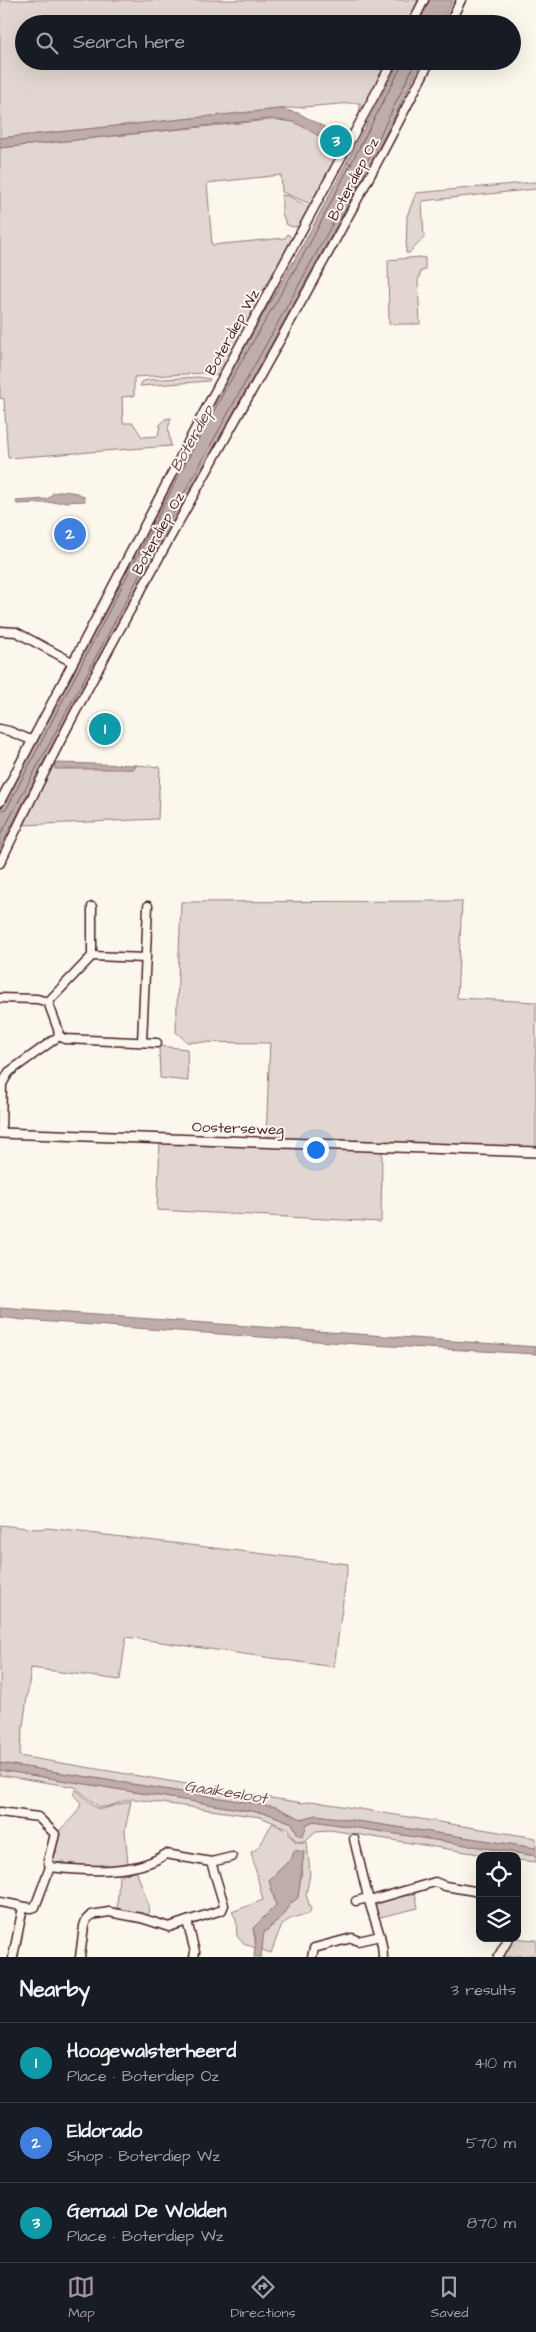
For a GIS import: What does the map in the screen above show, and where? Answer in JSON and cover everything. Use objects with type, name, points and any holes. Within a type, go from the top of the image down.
[{"type":"street","points":[[416,15],[424,0]]},
{"type":"street","points":[[454,15],[461,0]]},
{"type":"street","name":"Boterdiep Wz","points":[[0,802],[72,662],[388,70]]},
{"type":"street","name":"Boterdiep Oz","points":[[0,863],[68,727],[246,399],[372,176],[425,70]]},
{"type":"street","points":[[0,631],[16,632],[72,662]]},
{"type":"street","points":[[0,729],[9,730],[31,740]]},
{"type":"street","points":[[142,1042],[148,906]]},
{"type":"street","points":[[48,1002],[92,956],[92,907]]},
{"type":"street","points":[[92,956],[146,958]]},
{"type":"street","points":[[0,998],[37,999],[48,1002]]},
{"type":"street","points":[[48,1002],[59,1036]]},
{"type":"street","points":[[59,1036],[65,1039],[157,1043]]},
{"type":"street","points":[[1,1133],[2,1084],[9,1072],[59,1036]]},
{"type":"street","name":"Oosterseweg","points":[[1,1133],[536,1152]]},
{"type":"street","points":[[0,1812],[38,1818],[55,1834],[48,1861],[50,1867],[35,1907],[31,1908],[0,1902]]},
{"type":"street","points":[[354,1839],[380,1936],[383,1957]]},
{"type":"street","points":[[50,1867],[110,1871],[159,1859],[166,1854],[211,1862],[232,1857]]},
{"type":"street","points":[[80,1957],[84,1926],[86,1920],[91,1915],[109,1912],[141,1918],[169,1927],[222,1910],[224,1905],[211,1862]]},
{"type":"street","points":[[356,1901],[435,1882],[445,1886],[476,1891]]},
{"type":"street","points":[[13,1957],[23,1906]]},
{"type":"street","points":[[187,1921],[195,1952],[194,1957]]},
{"type":"street","points":[[312,1957],[314,1948],[352,1938],[358,1941],[380,1936]]},
{"type":"street","points":[[498,1957],[507,1942]]},
{"type":"shaded area","points":[[0,0],[421,0],[414,15],[15,15],[15,70],[384,70],[359,120],[360,103],[352,103],[0,138]]},
{"type":"shaded area","points":[[278,119],[295,122],[323,138],[321,141],[342,152],[313,205],[282,192],[281,175],[207,183],[212,245],[285,238],[288,234],[294,241],[220,376],[203,373],[134,377],[134,396],[122,397],[123,423],[133,423],[142,437],[158,436],[160,425],[165,419],[171,418],[168,429],[171,446],[8,458],[4,399],[0,398],[0,148]]},
{"type":"shaded area","points":[[536,182],[536,189],[422,201],[424,238],[409,253],[406,253],[407,216],[416,193]]},
{"type":"shaded area","points":[[282,195],[288,196],[309,207],[310,210],[301,226],[292,227],[286,224],[282,213]]},
{"type":"shaded area","points":[[425,258],[425,270],[421,271],[418,281],[420,324],[389,324],[388,260]]},
{"type":"shaded area","points":[[198,377],[210,379],[209,381],[140,386],[142,382],[147,380]]},
{"type":"shaded area","points":[[51,765],[133,769],[136,765],[160,767],[158,819],[22,825]]},
{"type":"shaded area","points":[[462,901],[457,998],[536,1002],[536,1148],[266,1137],[270,1043],[187,1042],[176,1032],[181,902]]},
{"type":"shaded area","points":[[159,1046],[187,1049],[188,1081],[160,1078]]},
{"type":"shaded area","points":[[160,1143],[382,1151],[381,1222],[157,1210]]},
{"type":"shaded area","points":[[0,1525],[36,1529],[47,1528],[348,1564],[334,1667],[126,1637],[120,1680],[31,1668],[19,1756],[265,1797],[303,1803],[311,1801],[536,1838],[536,1848],[317,1815],[301,1819],[276,1807],[0,1763]]},
{"type":"shaded area","points":[[0,1770],[269,1814],[292,1823],[295,1828],[304,1829],[307,1824],[314,1821],[511,1852],[476,1852],[476,1854],[330,1830],[316,1831],[306,1840],[300,1842],[294,1839],[287,1828],[260,1817],[134,1799],[99,1807],[75,1787],[0,1775]]},
{"type":"shaded area","points":[[76,1790],[97,1808],[102,1809],[131,1801],[125,1830],[128,1864],[95,1868],[95,1866],[83,1868],[82,1865],[73,1868],[72,1864],[65,1865],[63,1861],[55,1865],[51,1860],[57,1851],[55,1850],[58,1833],[77,1813],[81,1803],[73,1794]]},
{"type":"shaded area","points":[[273,1823],[286,1831],[296,1842],[307,1842],[310,1874],[306,1895],[311,1910],[309,1914],[292,1918],[282,1925],[271,1953],[262,1950],[263,1934],[280,1919],[290,1904],[298,1897],[304,1852],[292,1858],[269,1880],[276,1905],[253,1928],[256,1948],[240,1940],[236,1932],[235,1918],[232,1912],[263,1900],[251,1852],[258,1847]]},
{"type":"shaded area","points":[[521,1854],[536,1856],[536,1862],[521,1860]]},
{"type":"shaded area","points":[[136,1870],[149,1906],[148,1916],[117,1911],[119,1874]]},
{"type":"shaded area","points":[[415,1893],[418,1908],[376,1918],[374,1905],[386,1899]]},
{"type":"shaded area","points":[[521,1939],[536,1940],[536,1957],[533,1955],[501,1957],[509,1942],[521,1942]]},
{"type":"water","points":[[429,0],[453,0],[446,15],[422,15]]},
{"type":"water","points":[[395,70],[418,70],[376,154],[169,530],[50,750],[0,848],[0,810],[25,760],[221,388],[304,243]]},
{"type":"water","points":[[280,109],[298,113],[328,129],[323,138],[294,122],[269,119],[0,148],[0,138]]},
{"type":"water","points":[[64,491],[77,493],[84,497],[85,501],[17,504],[16,501],[48,499],[53,493]]},
{"type":"water","points":[[55,763],[136,765],[136,767],[133,769],[55,769]]},
{"type":"water","points":[[0,1308],[536,1347],[536,1354],[372,1345],[24,1320],[0,1317]]},
{"type":"water","points":[[0,1763],[276,1807],[301,1819],[317,1815],[536,1848],[536,1856],[521,1854],[521,1852],[511,1852],[314,1821],[307,1824],[303,1836],[298,1835],[292,1823],[269,1814],[0,1770]]},
{"type":"water","points":[[294,1850],[304,1852],[298,1898],[290,1904],[280,1919],[264,1932],[261,1957],[254,1957],[256,1939],[253,1928],[276,1905],[269,1880],[292,1858]]},
{"type":"ferry route","points":[[347,162],[366,173]]},
{"type":"place","name":"Gemaal De Wolden","points":[[336,141]]},
{"type":"place","name":"Eldorado","points":[[70,534]]},
{"type":"place","name":"Hoogewalsterheerd","points":[[105,729]]},
{"type":"water label","name":"Boterdiep","points":[[191,438]]},
{"type":"water label","name":"Gaaikesloot","points":[[226,1791]]}]
